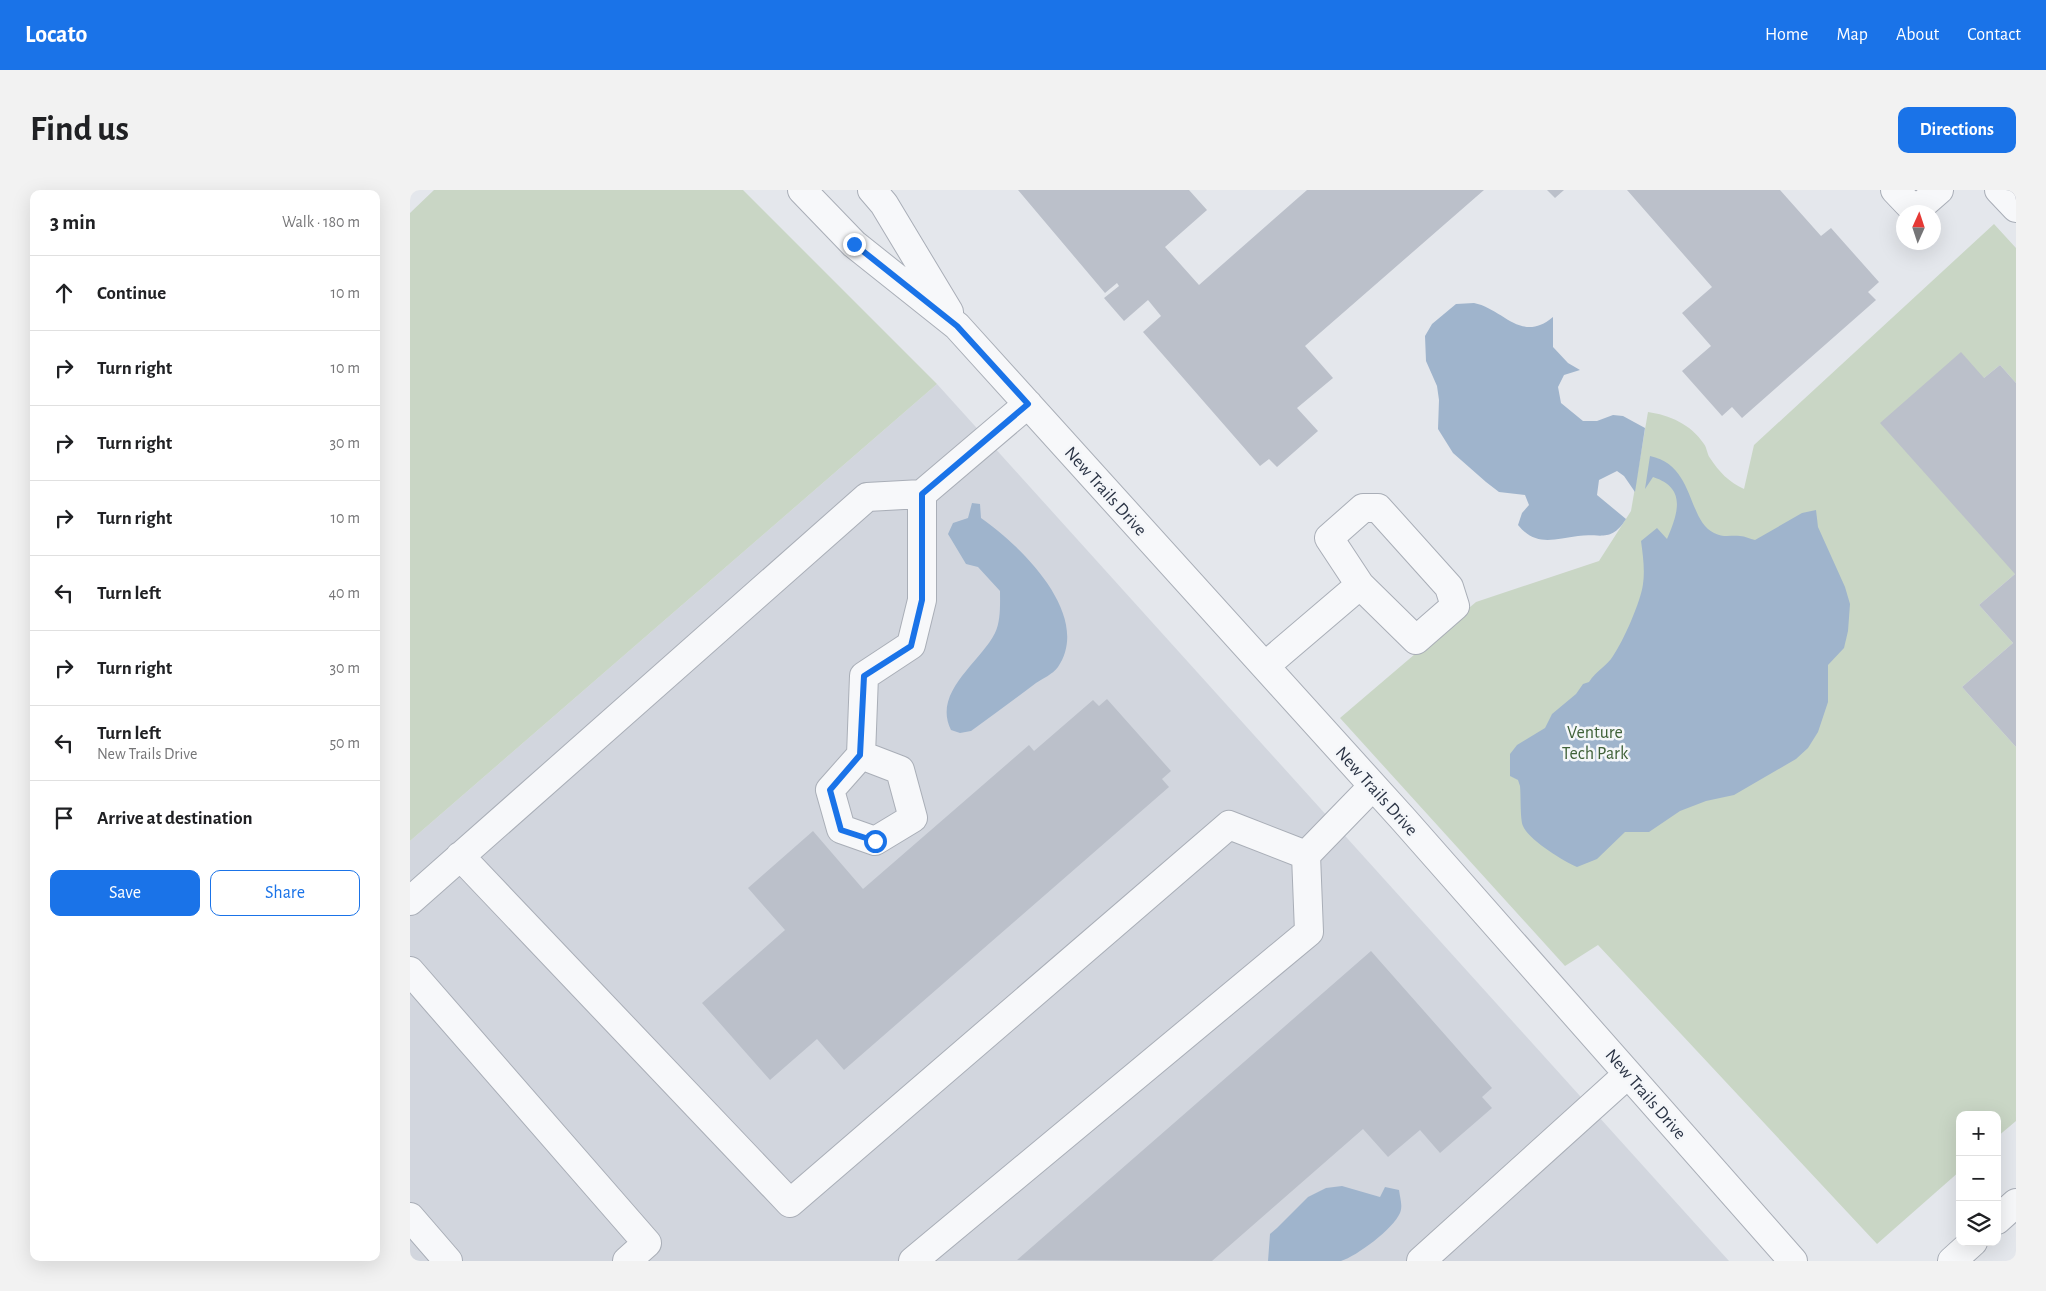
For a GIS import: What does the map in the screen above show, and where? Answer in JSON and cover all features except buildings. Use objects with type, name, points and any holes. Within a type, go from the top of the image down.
[{"type":"street","name":"New Trails Drive","points":[[802,190],[854,244],[957,326],[1373,786],[1793,1261]]},
{"type":"street","name":"New Trails Drive","points":[[872,190],[884,204],[957,326]]},
{"type":"street","points":[[1895,190],[1915,211],[1939,190]]},
{"type":"street","points":[[1999,190],[2016,208]]},
{"type":"street","points":[[410,900],[867,497],[922,494],[1028,404]]},
{"type":"street","points":[[860,755],[864,676],[911,646],[920,609],[922,600],[922,494]]},
{"type":"street","points":[[1363,508],[1378,508],[1449,587],[1455,606],[1416,640],[1360,585],[1329,538],[1363,508]]},
{"type":"street","points":[[1265,666],[1360,585]]},
{"type":"street","points":[[913,1261],[1308,932],[1306,855],[1373,786]]},
{"type":"street","points":[[460,856],[790,1203],[1230,825],[1306,855]]},
{"type":"street","points":[[410,970],[647,1243],[627,1261]]},
{"type":"street","points":[[1421,1261],[1628,1074]]},
{"type":"street","points":[[2001,1216],[2016,1203]]},
{"type":"street","points":[[410,1217],[448,1261]]},
{"type":"street","points":[[1952,1261],[1968,1246]]},
{"type":"shaded area","points":[[937,384],[1729,1261],[410,1261],[410,841]]},
{"type":"green space","points":[[434,190],[743,190],[937,384],[410,841],[410,213]]},
{"type":"green space","name":"Venture Tech Park","points":[[1994,224],[2016,248],[2016,383],[2000,365],[1984,378],[2015,574],[1979,605],[2013,643],[1962,687],[2016,747],[2016,1121],[2001,1134],[2001,1111],[1956,1111],[1956,1175],[1877,1244],[1598,945],[1565,966],[1340,718],[1476,602],[1599,561],[1631,511],[1648,412],[1672,418],[1693,431],[1706,447],[1713,463],[1729,480],[1744,489],[1754,445]]},
{"type":"water","points":[[1474,303],[1485,306],[1522,326],[1531,327],[1542,324],[1553,317],[1553,347],[1568,363],[1580,370],[1564,375],[1558,387],[1561,403],[1583,421],[1597,421],[1613,415],[1623,416],[1645,428],[1635,492],[1624,476],[1617,471],[1599,480],[1597,495],[1626,519],[1615,531],[1605,535],[1586,535],[1553,540],[1539,539],[1525,532],[1518,525],[1522,513],[1529,505],[1525,495],[1499,492],[1453,453],[1438,429],[1439,400],[1437,386],[1426,361],[1425,336],[1432,324],[1456,304]]},
{"type":"water","points":[[1650,456],[1665,461],[1675,470],[1683,481],[1699,517],[1705,526],[1718,535],[1742,536],[1755,540],[1802,513],[1816,510],[1818,527],[1845,587],[1850,604],[1848,631],[1844,648],[1828,665],[1828,702],[1818,732],[1808,748],[1796,759],[1734,795],[1706,801],[1680,811],[1649,832],[1625,832],[1597,859],[1577,867],[1555,855],[1526,832],[1522,823],[1520,786],[1518,780],[1510,776],[1510,754],[1517,745],[1545,728],[1552,714],[1576,694],[1583,684],[1589,682],[1611,659],[1626,632],[1642,591],[1644,568],[1641,541],[1657,528],[1667,539],[1676,511],[1677,502],[1675,495],[1664,482],[1653,477],[1645,489]]},
{"type":"water","points":[[972,503],[980,504],[981,518],[1014,545],[1032,563],[1047,583],[1059,604],[1066,626],[1066,647],[1058,667],[1053,672],[971,731],[960,733],[951,730],[947,716],[948,703],[960,678],[995,633],[1000,612],[1000,591],[978,567],[966,564],[948,534],[953,523],[968,518]]},
{"type":"water","points":[[1342,1186],[1380,1197],[1385,1187],[1399,1190],[1400,1213],[1390,1227],[1374,1241],[1356,1254],[1341,1261],[1268,1261],[1270,1234],[1308,1197],[1326,1188]]},
{"type":"route","points":[[854,244],[957,326],[1028,404],[922,494],[922,600],[911,646],[864,676],[860,755],[830,790],[841,830],[875,841]]}]
